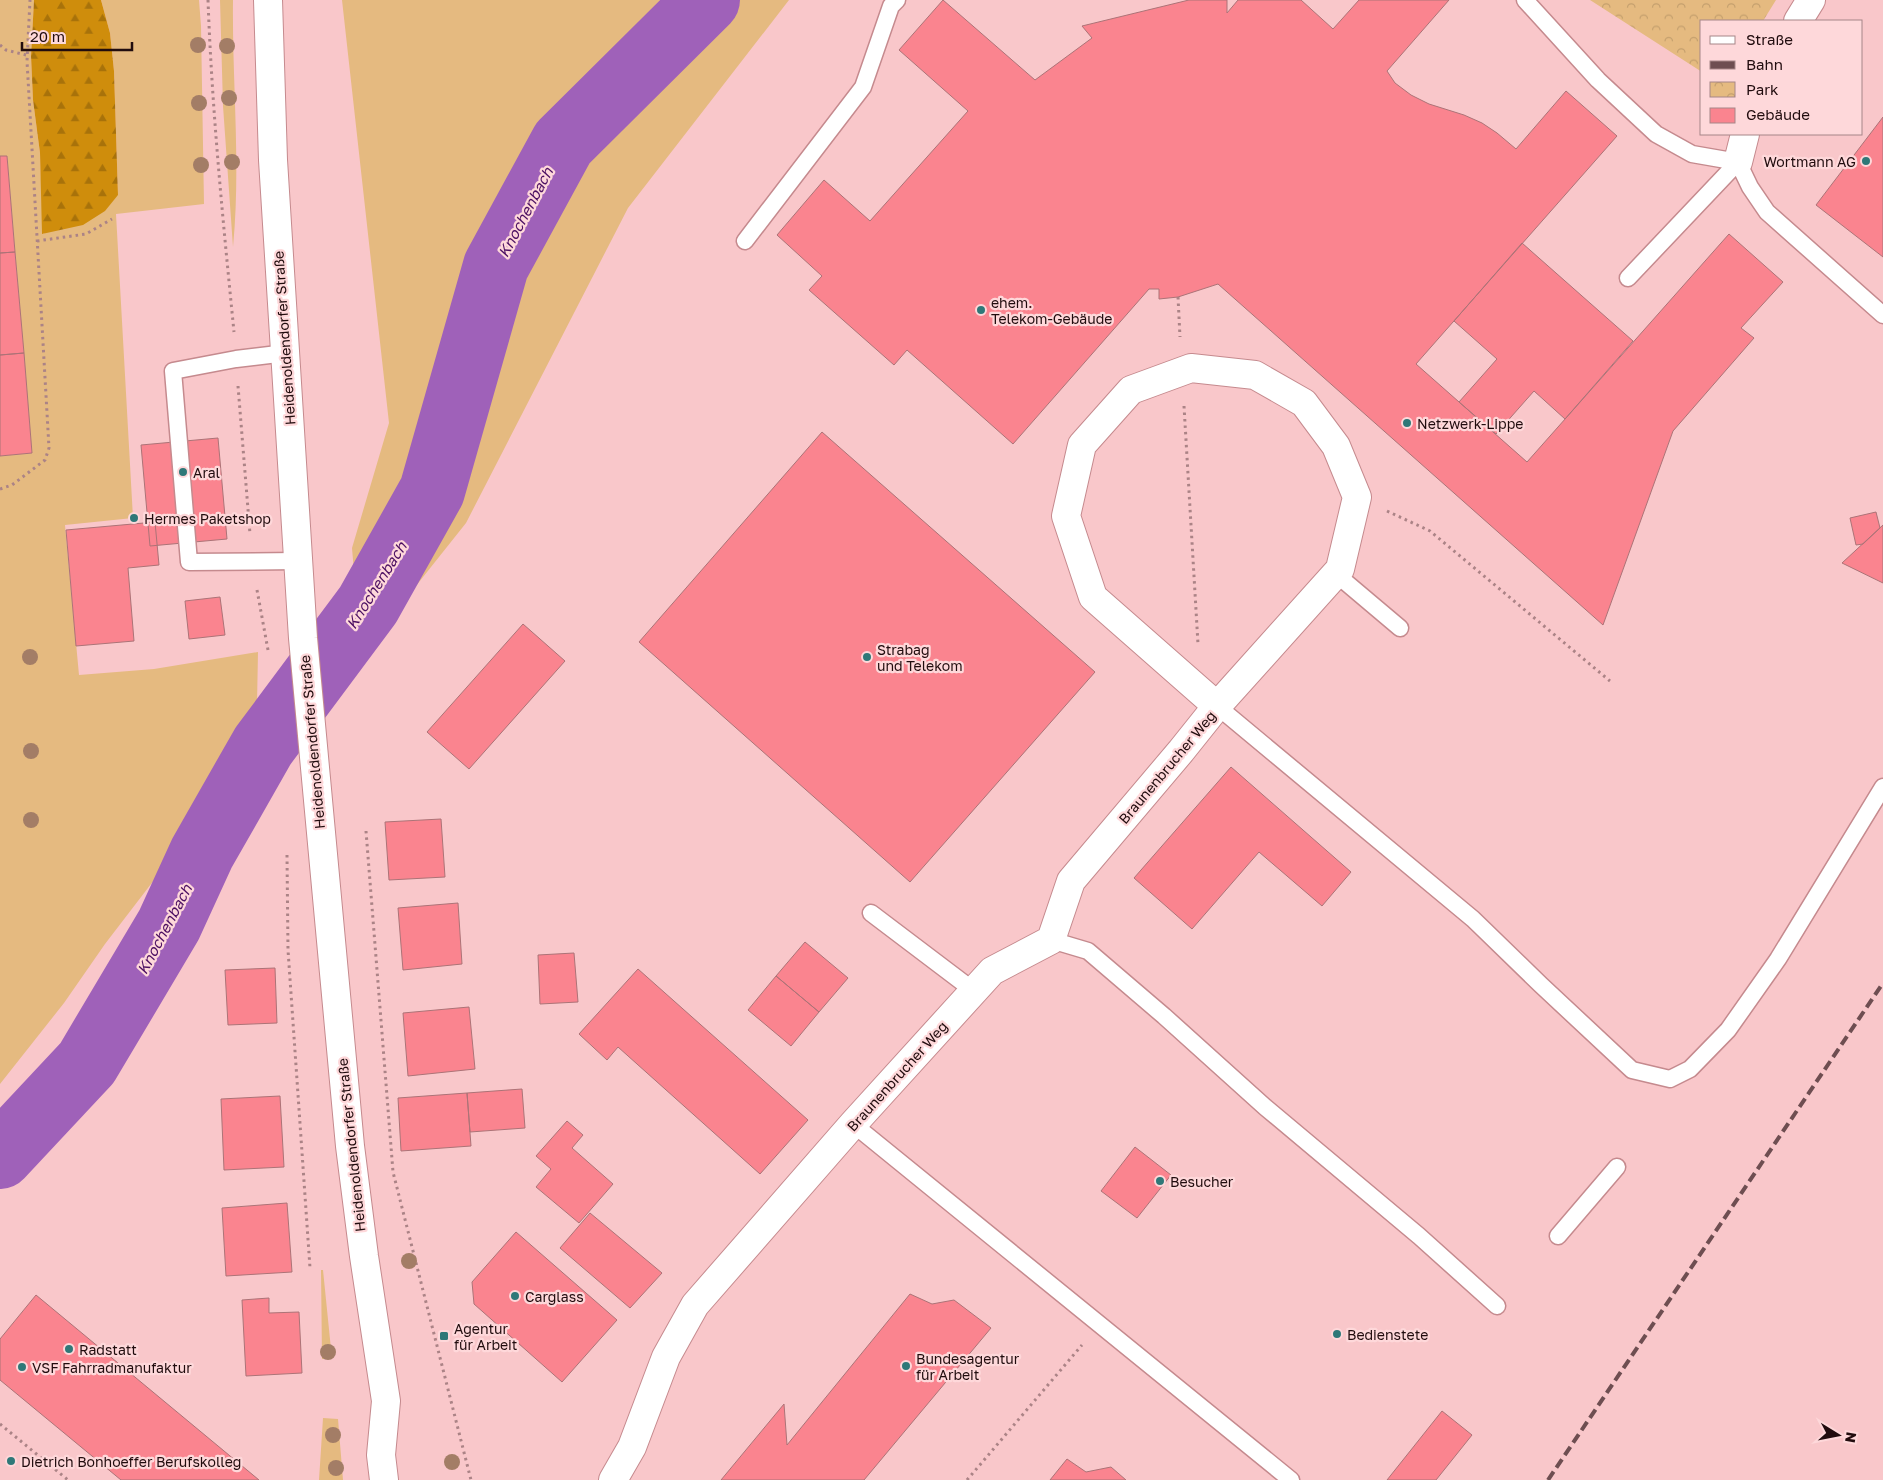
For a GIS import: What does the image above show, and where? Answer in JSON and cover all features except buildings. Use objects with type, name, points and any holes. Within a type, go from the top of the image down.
[{"type":"street","name":"Heidenoldendorfer Straße","points":[[268,0],[273,160],[303,638],[350,1146],[364,1256],[386,1401],[381,1455],[384,1480]]},
{"type":"street","points":[[1799,20],[1811,0]]},
{"type":"street","points":[[1738,162],[1745,135]]},
{"type":"street","name":"Braunenbrucher Weg","points":[[613,1480],[632,1447],[666,1357],[695,1305],[992,971],[1051,940],[1070,881],[1182,751],[1217,706],[1340,569],[1357,497],[1336,446],[1304,403],[1255,375],[1191,368],[1131,390],[1082,445],[1066,516],[1093,596],[1217,706]]},
{"type":"lane","points":[[745,241],[863,87],[891,6],[897,0]]},
{"type":"lane","points":[[1525,0],[1598,80],[1656,134],[1692,154],[1738,162]]},
{"type":"lane","points":[[1628,278],[1738,162]]},
{"type":"lane","points":[[1738,162],[1750,187],[1767,212],[1883,315]]},
{"type":"lane","points":[[286,353],[236,359],[173,372],[189,562],[298,561]]},
{"type":"lane","points":[[1336,574],[1400,628]]},
{"type":"lane","points":[[1217,706],[1473,919],[1540,986],[1632,1070],[1670,1079],[1690,1069],[1728,1030],[1778,959],[1883,788]]},
{"type":"lane","points":[[871,912],[974,991]]},
{"type":"lane","points":[[1051,940],[1088,951],[1265,1107],[1419,1236],[1497,1306]]},
{"type":"lane","points":[[854,1124],[1292,1480]]},
{"type":"lane","points":[[1558,1236],[1617,1167]]},
{"type":"path","points":[[0,489],[12,485],[45,460],[49,448],[26,55],[30,0]]},
{"type":"path","points":[[208,0],[214,116],[252,562],[268,650]]},
{"type":"path","points":[[0,45],[6,50],[26,55]]},
{"type":"path","points":[[37,241],[86,234],[112,219]]},
{"type":"path","points":[[1178,297],[1198,646]]},
{"type":"path","points":[[1357,497],[1430,531],[1610,681]]},
{"type":"path","points":[[366,830],[393,1172],[471,1480]]},
{"type":"path","points":[[287,853],[288,950],[310,1268]]},
{"type":"path","points":[[967,1480],[1100,1324]]},
{"type":"path","points":[[0,1424],[68,1480]]},
{"type":"green space","points":[[0,0],[34,0],[31,56],[33,100],[40,153],[43,234],[118,195],[114,71],[110,33],[101,0],[199,0],[204,204],[116,214],[133,518],[65,525],[79,675],[154,669],[258,652],[257,704],[174,854],[105,944],[64,1003],[0,1084],[0,456],[32,453],[7,156],[0,156]]},
{"type":"green space","points":[[34,0],[101,0],[110,33],[114,71],[118,195],[105,211],[83,225],[42,234],[40,153],[33,100],[31,56]]},
{"type":"green space","points":[[220,0],[233,0],[236,185],[233,247],[223,106]]},
{"type":"green space","points":[[342,0],[789,0],[628,208],[466,523],[361,655],[352,548],[389,423]]},
{"type":"green space","points":[[1590,0],[1776,0],[1764,20],[1700,20],[1700,71]]},
{"type":"green space","points":[[321,1270],[323,1270],[332,1359],[322,1359]]},
{"type":"green space","points":[[323,1418],[338,1419],[343,1480],[319,1480]]},
{"type":"waterway","name":"Knochenbach","points":[[0,1156],[87,1063],[169,925],[202,853],[263,746],[368,605],[432,491],[496,266],[563,143],[707,0]]},
{"type":"railway","points":[[1548,1480],[1883,983]]},
{"type":"place","name":"Wortmann AG","points":[[1866,161]]},
{"type":"place","name":"ehem. Telekom-Gebäude","points":[[981,310]]},
{"type":"place","name":"Netzwerk-Lippe","points":[[1407,423]]},
{"type":"place","name":"Aral","points":[[183,472]]},
{"type":"place","name":"Hermes Paketshop","points":[[134,518]]},
{"type":"place","name":"Strabag und Telekom","points":[[867,657]]},
{"type":"place","name":"Besucher","points":[[1160,1181]]},
{"type":"place","name":"Carglass","points":[[515,1296]]},
{"type":"place","name":"Bedienstete","points":[[1337,1334]]},
{"type":"place","name":"Agentur für Arbeit","points":[[444,1336]]},
{"type":"place","name":"Radstatt","points":[[69,1349]]},
{"type":"place","name":"Bundesagentur für Arbeit","points":[[906,1366]]},
{"type":"place","name":"VSF Fahrradmanufaktur","points":[[22,1367]]},
{"type":"place","name":"Dietrich Bonhoeffer Berufskolleg","points":[[11,1461]]}]
